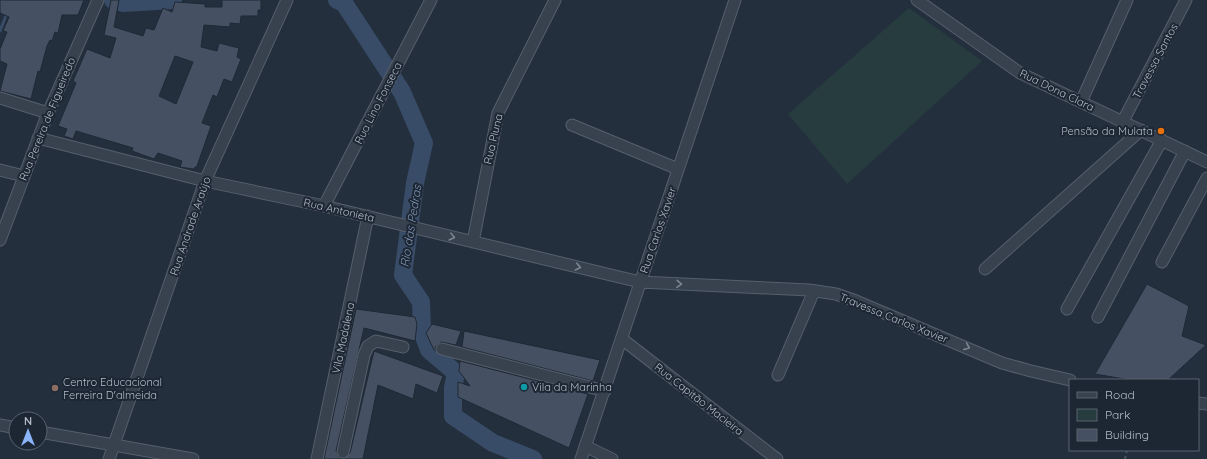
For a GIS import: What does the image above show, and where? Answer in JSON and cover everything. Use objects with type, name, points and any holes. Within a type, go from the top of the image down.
[{"type":"street","name":"Rua Pereira de Figueiredo","points":[[0,240],[48,113],[98,0]]},
{"type":"street","name":"Rua Andrade Araújo","points":[[109,459],[204,181],[287,0]]},
{"type":"street","name":"Rua Lino Fonseca","points":[[324,206],[431,0]]},
{"type":"street","name":"Rua Piuna","points":[[473,242],[498,113],[555,0]]},
{"type":"street","name":"Rua Carlos Xavier","points":[[581,459],[735,0]]},
{"type":"street","name":"Rua Dona Clara","points":[[917,0],[1014,69],[1207,162]]},
{"type":"street","points":[[1080,102],[1127,0]]},
{"type":"street","name":"Travessa Santos","points":[[1123,121],[1186,0]]},
{"type":"street","points":[[0,98],[48,113]]},
{"type":"street","points":[[572,125],[678,169]]},
{"type":"street","points":[[985,269],[1141,130]]},
{"type":"street","name":"Rua Antonieta","points":[[38,138],[204,181],[368,216],[640,282]]},
{"type":"street","points":[[1067,310],[1162,140]]},
{"type":"street","points":[[1098,318],[1185,151]]},
{"type":"street","points":[[0,170],[24,176]]},
{"type":"street","points":[[1162,262],[1207,178]]},
{"type":"street","name":"Vila Madalena","points":[[317,459],[368,216]]},
{"type":"street","name":"Travessa Carlos Xavier","points":[[640,282],[814,291],[836,294],[1002,362],[1069,380]]},
{"type":"street","points":[[778,375],[814,291]]},
{"type":"street","name":"Rua Capitão Macieira","points":[[622,339],[777,459]]},
{"type":"street","points":[[343,452],[364,354],[368,346],[376,341],[403,347]]},
{"type":"street","points":[[442,349],[605,391]]},
{"type":"street","points":[[48,434],[194,459]]},
{"type":"street","points":[[585,446],[612,459]]},
{"type":"green space","points":[[909,8],[982,61],[847,184],[788,114]]},
{"type":"building","points":[[0,0],[84,0],[78,15],[62,15],[58,33],[55,32],[52,41],[50,40],[47,46],[40,72],[38,71],[31,99],[0,91],[7,64],[0,61],[0,49],[7,32],[3,31],[9,17],[0,13]]},
{"type":"building","points":[[111,0],[119,0],[114,27],[143,36],[146,28],[154,30],[163,8],[172,12],[175,2],[205,4],[205,7],[222,7],[222,0],[261,0],[261,10],[258,10],[258,16],[241,16],[240,24],[230,23],[230,27],[204,25],[201,47],[217,51],[219,43],[239,48],[237,57],[241,59],[232,82],[224,79],[217,97],[213,95],[202,123],[211,126],[197,166],[193,169],[180,167],[182,161],[158,153],[154,159],[132,151],[133,148],[76,131],[73,139],[64,136],[67,129],[58,126],[76,83],[73,81],[87,49],[110,58],[116,38],[104,35]],"holes":[[[175,56],[193,62],[176,104],[159,96]]]},
{"type":"building","points":[[1147,284],[1189,306],[1182,336],[1206,345],[1169,379],[1124,379],[1095,374]]},
{"type":"building","points":[[356,309],[415,317],[417,324],[415,341],[364,328],[336,451],[339,457],[345,458],[350,453],[374,351],[443,376],[437,393],[416,384],[413,399],[378,385],[363,459],[324,459]]},
{"type":"building","points":[[432,324],[461,331],[456,345],[441,342],[435,347],[436,351],[434,350],[426,333]]},
{"type":"building","points":[[464,331],[600,360],[593,381],[462,347]]},
{"type":"building","points":[[460,361],[588,394],[569,448],[458,397],[458,382],[470,386],[459,371]]},
{"type":"waterway","name":"Rio das Pedras","points":[[113,0],[123,3],[173,0]]},
{"type":"waterway","name":"Rio das Pedras","points":[[337,0],[344,3],[402,92],[424,143],[415,183],[403,275],[421,302],[422,331],[429,350],[456,373],[453,388],[453,416],[493,443],[533,459]]},
{"type":"waterway","points":[[0,31],[7,13]]},
{"type":"place","name":"Pensão da Mulata","points":[[1161,131]]},
{"type":"place","name":"Vila da Marinha","points":[[524,387]]},
{"type":"place","name":"Centro Educacional Ferreira D'almeida","points":[[55,388]]}]
